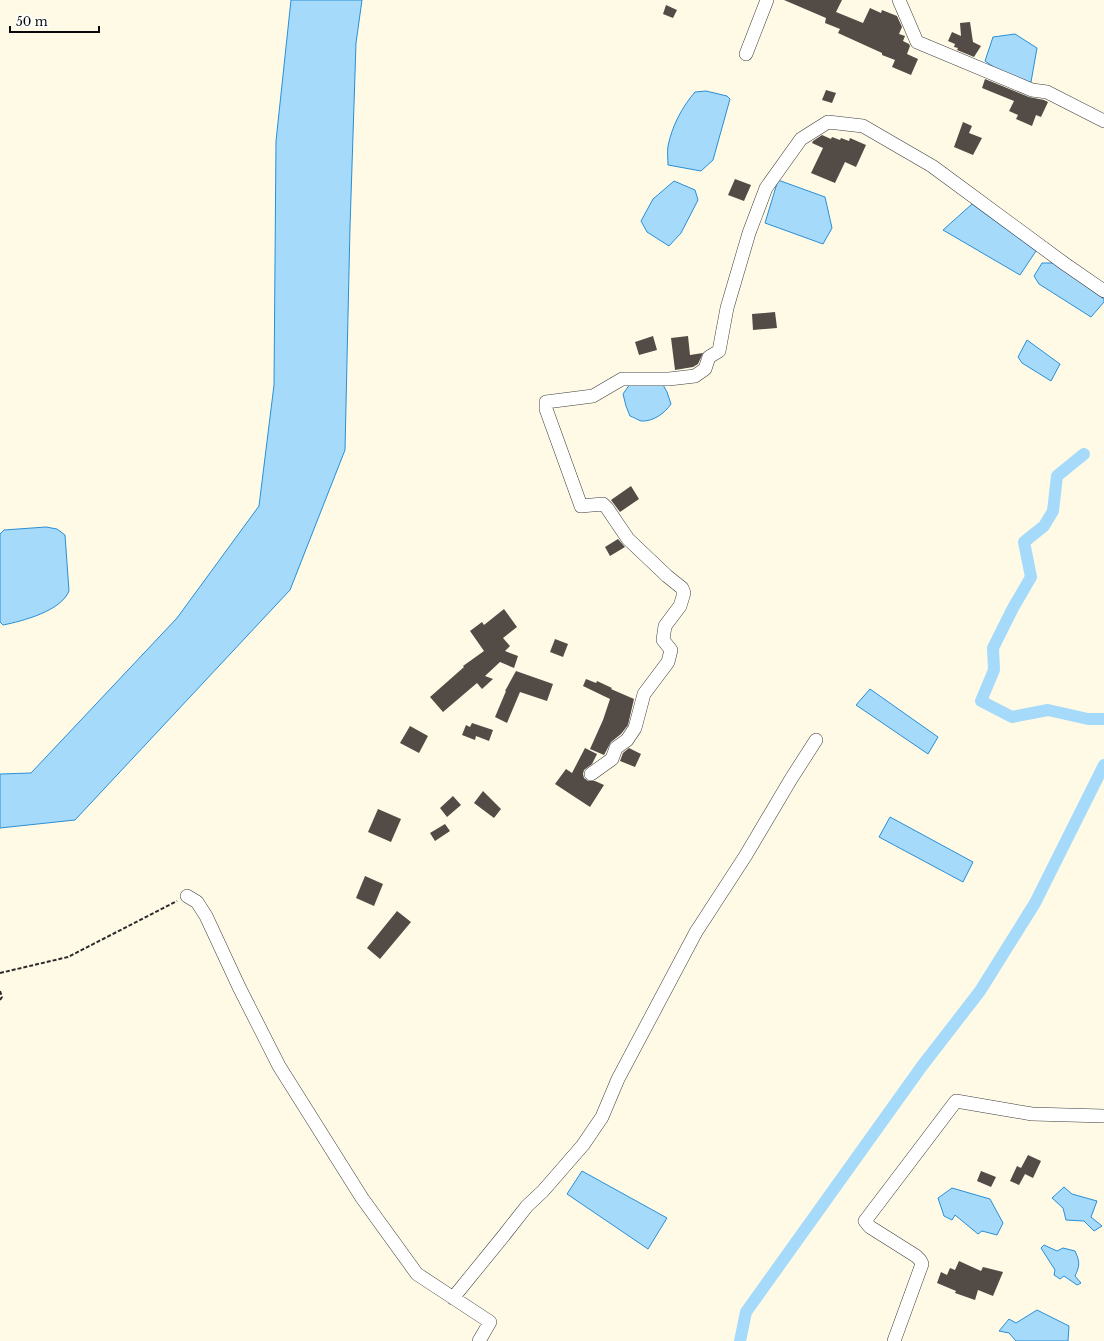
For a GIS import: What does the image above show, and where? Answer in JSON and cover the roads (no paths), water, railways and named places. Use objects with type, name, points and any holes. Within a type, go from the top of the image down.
[{"type":"street","points":[[746,54],[767,0]]},
{"type":"street","points":[[899,0],[917,42],[1032,90],[1047,92],[1104,121]]},
{"type":"street","points":[[591,774],[612,759],[616,748],[627,740],[635,728],[644,694],[668,662],[671,650],[663,640],[665,626],[680,606],[684,593],[682,588],[628,539],[607,508],[602,504],[581,506],[546,409],[546,402],[593,396],[622,379],[695,376],[705,369],[709,358],[719,351],[727,308],[749,233],[766,188],[801,139],[828,122],[863,126],[932,166],[1104,291]]},
{"type":"street","points":[[453,1298],[526,1206],[543,1191],[583,1144],[602,1116],[618,1079],[696,932],[746,855],[816,740]]},
{"type":"street","points":[[187,896],[197,902],[206,916],[239,987],[279,1066],[362,1198],[417,1274],[490,1322],[479,1341]]},
{"type":"street","points":[[894,1341],[922,1264],[916,1256],[870,1226],[865,1221],[956,1101],[1032,1114],[1104,1116]]},
{"type":"water","points":[[291,0],[362,0],[356,43],[345,450],[290,590],[75,820],[0,828],[0,774],[31,773],[177,618],[259,506],[274,385],[276,141]]},
{"type":"water","points":[[1015,34],[1037,48],[1031,82],[1017,83],[985,61],[993,37]]},
{"type":"water","points":[[706,91],[727,96],[730,99],[713,160],[701,171],[668,165],[668,146],[678,117],[695,92]]},
{"type":"water","points":[[778,180],[825,197],[832,228],[823,244],[765,223]]},
{"type":"water","points":[[674,181],[695,190],[698,200],[681,233],[669,246],[647,232],[641,221],[653,199]]},
{"type":"water","points":[[972,204],[1036,251],[1020,275],[943,230]]},
{"type":"water","points":[[1042,263],[1054,263],[1104,299],[1104,302],[1091,317],[1039,284],[1034,276]]},
{"type":"water","points":[[1027,340],[1060,364],[1051,381],[1022,363],[1018,357]]},
{"type":"water","points":[[662,383],[671,404],[665,411],[650,420],[645,421],[641,421],[630,416],[623,394],[630,384]]},
{"type":"water","points":[[46,527],[57,529],[65,535],[69,591],[65,598],[50,609],[31,618],[3,625],[0,622],[0,534],[4,530]]},
{"type":"water","points":[[870,689],[938,737],[928,754],[856,705]]},
{"type":"water","points":[[890,817],[973,862],[963,882],[879,837]]},
{"type":"water","points":[[582,1171],[667,1218],[648,1249],[567,1194]]},
{"type":"water","points":[[1064,1187],[1072,1194],[1097,1201],[1091,1217],[1102,1226],[1094,1231],[1084,1221],[1066,1220],[1063,1208],[1052,1198]]},
{"type":"water","points":[[952,1188],[990,1199],[1003,1223],[997,1235],[982,1231],[978,1234],[955,1215],[952,1220],[944,1216],[938,1198]]},
{"type":"water","points":[[1044,1245],[1057,1251],[1063,1248],[1075,1251],[1079,1264],[1075,1276],[1081,1283],[1077,1285],[1064,1276],[1060,1279],[1054,1275],[1055,1270],[1041,1248]]},
{"type":"water","points":[[1037,1310],[1069,1326],[1068,1341],[1016,1341],[1009,1333],[999,1331],[1009,1319],[1016,1323]]},
{"type":"waterway","points":[[1084,454],[1057,476],[1053,511],[1044,526],[1024,542],[1031,577],[1013,608],[993,648],[994,670],[981,701],[1012,717],[1048,710],[1088,719],[1104,719]]},
{"type":"waterway","points":[[740,1341],[746,1312],[922,1066],[980,991],[1035,903],[1104,765]]}]
